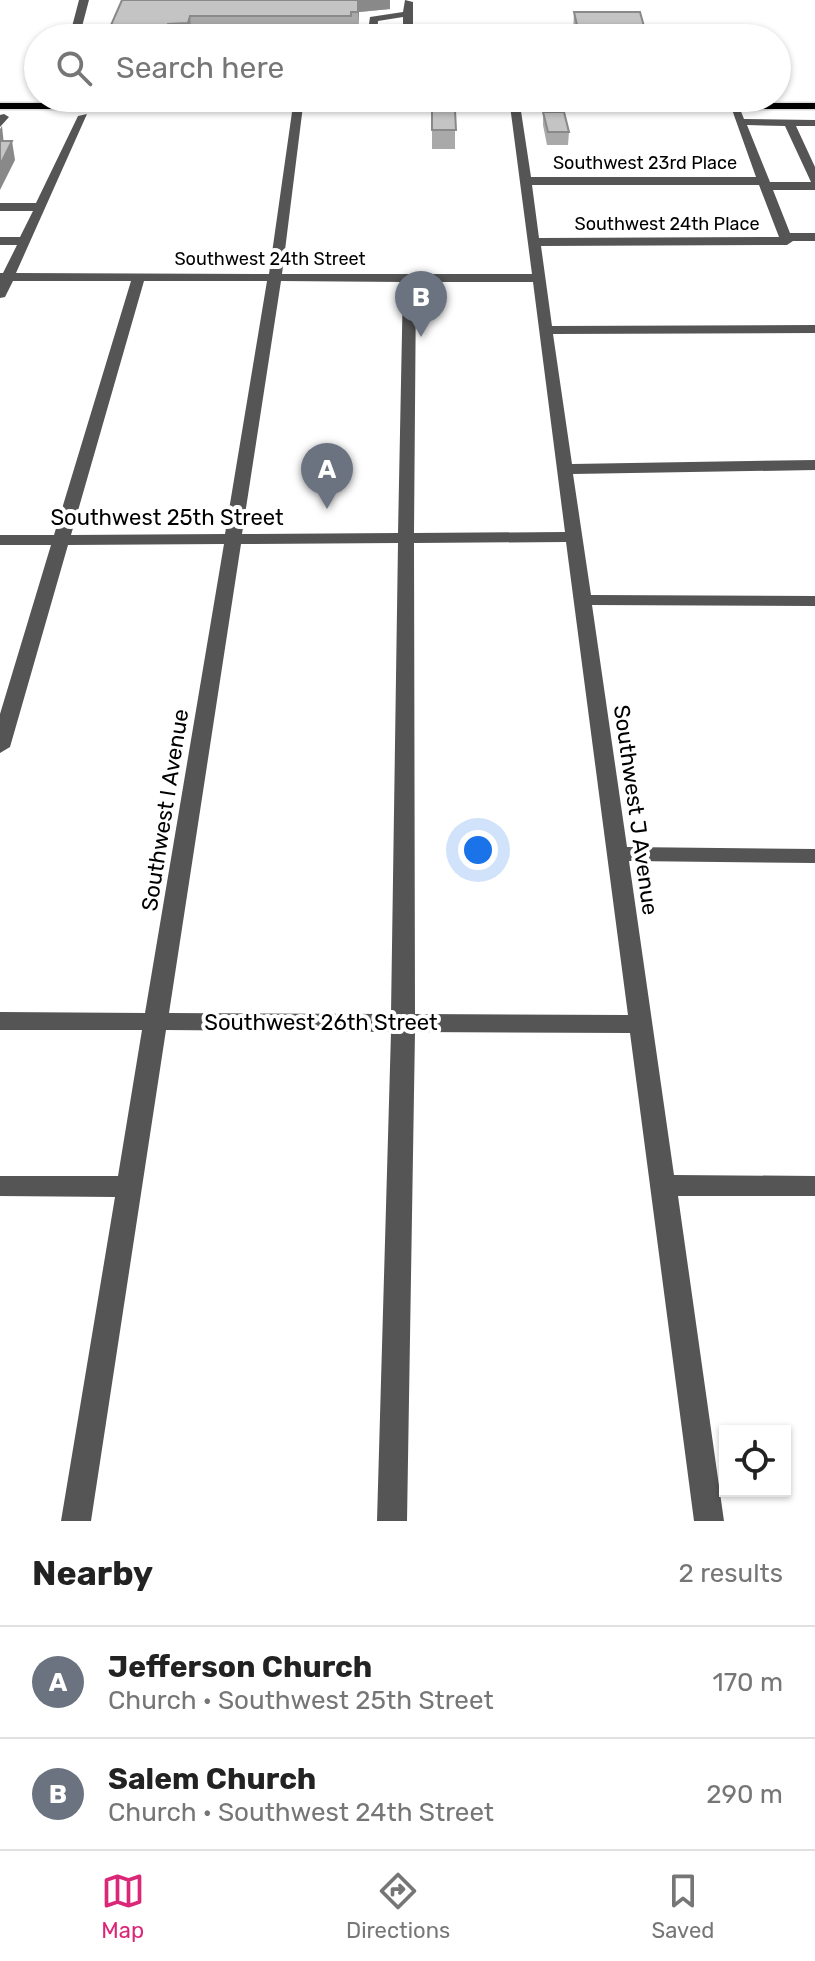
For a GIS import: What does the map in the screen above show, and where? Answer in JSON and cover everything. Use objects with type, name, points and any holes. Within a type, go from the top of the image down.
[{"type":"main road","points":[[791,108],[815,106]]},
{"type":"main road","points":[[1,116],[24,109]]},
{"type":"main road","points":[[1,116],[178,112]]},
{"type":"main road","points":[[674,112],[815,115]]},
{"type":"main road","points":[[717,112],[756,112]]},
{"type":"street","points":[[78,24],[84,0]]},
{"type":"street","points":[[408,0],[408,24]]},
{"type":"street","points":[[373,24],[373,19],[408,14]]},
{"type":"street","name":"Southwest I Avenue","points":[[76,1521],[275,277],[296,112]]},
{"type":"street","name":"Southwest J Avenue","points":[[517,112],[709,1521]]},
{"type":"street","points":[[737,114],[789,123],[815,123]]},
{"type":"street","name":"Southwest 24th Place","points":[[535,242],[787,241],[737,114]]},
{"type":"street","points":[[0,294],[4,277],[25,241],[83,116]]},
{"type":"street","points":[[789,123],[815,180]]},
{"type":"street","name":"Southwest 23rd Place","points":[[526,181],[815,186]]},
{"type":"street","points":[[0,207],[41,207]]},
{"type":"street","points":[[787,237],[815,237]]},
{"type":"street","points":[[0,241],[25,241]]},
{"type":"street","name":"Southwest 24th Street","points":[[4,277],[539,278]]},
{"type":"street","points":[[0,747],[139,277]]},
{"type":"street","points":[[392,1521],[403,1023],[410,278]]},
{"type":"street","points":[[546,330],[815,329]]},
{"type":"street","points":[[565,469],[815,465]]},
{"type":"street","name":"Southwest 25th Street","points":[[0,540],[575,537]]},
{"type":"street","points":[[583,600],[815,601]]},
{"type":"street","points":[[618,854],[815,856]]},
{"type":"street","name":"Southwest 26th Street","points":[[0,1021],[641,1024]]},
{"type":"street","points":[[663,1185],[815,1186]]},
{"type":"street","points":[[0,1186],[130,1187]]},
{"type":"building","points":[[122,0],[358,0],[358,12],[351,12],[351,16],[190,16],[188,23],[112,24]]},
{"type":"building","points":[[574,12],[640,12],[643,24],[577,24]]},
{"type":"building","points":[[432,112],[455,112],[456,130],[432,130]]},
{"type":"building","points":[[543,112],[564,112],[569,132],[548,132]]},
{"type":"building","points":[[0,141],[12,141],[0,165]]},
{"type":"place","name":"Salem Church","points":[[421,337]]},
{"type":"place","name":"Jefferson Church","points":[[327,509]]}]
